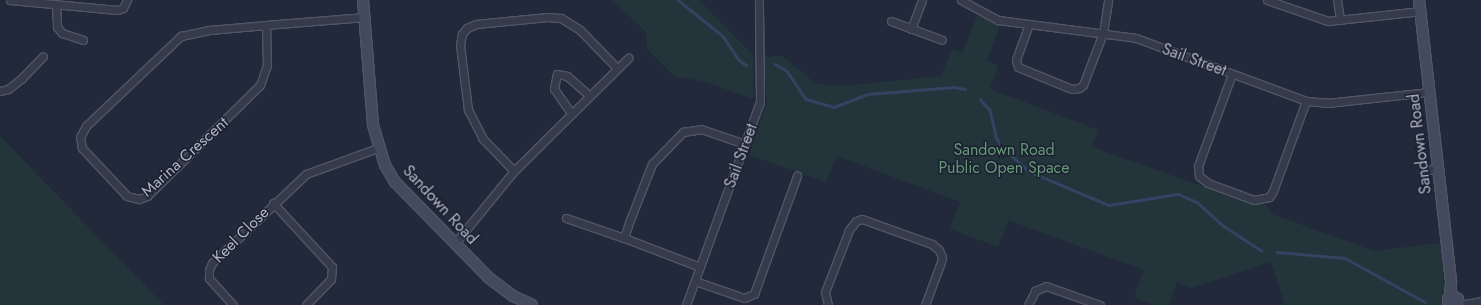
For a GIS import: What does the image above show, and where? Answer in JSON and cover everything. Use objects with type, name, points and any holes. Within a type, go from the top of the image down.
[{"type":"street","points":[[10,0],[118,10],[123,8],[127,0]]},
{"type":"street","name":"Sandown Road","points":[[363,0],[373,125],[378,148],[395,182],[496,284],[532,305]]},
{"type":"street","name":"Sail Street","points":[[686,305],[760,102],[760,0]]},
{"type":"street","points":[[911,28],[922,0]]},
{"type":"street","name":"Sail Street","points":[[961,0],[994,19],[1136,38],[1306,102],[1327,103],[1429,92]]},
{"type":"street","points":[[1029,24],[1016,60],[1018,67],[1074,89],[1083,85],[1103,33],[1108,0]]},
{"type":"street","points":[[1267,0],[1321,20],[1340,20],[1421,11]]},
{"type":"street","points":[[1337,0],[1340,20]]},
{"type":"street","name":"Sandown Road","points":[[1419,0],[1452,284],[1457,302]]},
{"type":"street","points":[[56,5],[57,28],[62,32],[83,40]]},
{"type":"street","name":"Marina Crescent","points":[[266,25],[267,65],[260,85],[147,196],[136,199],[123,192],[80,145],[80,134],[86,126],[181,36],[210,30],[266,25],[365,17]]},
{"type":"street","points":[[514,171],[483,139],[468,110],[460,45],[462,34],[467,28],[483,23],[548,17],[561,18],[580,30],[617,68]]},
{"type":"street","points":[[891,21],[942,40]]},
{"type":"street","points":[[0,91],[12,85],[43,56]]},
{"type":"street","points":[[455,243],[514,171],[628,58]]},
{"type":"street","points":[[571,113],[554,89],[557,74],[567,76],[589,95]]},
{"type":"street","points":[[1232,74],[1198,166],[1200,176],[1208,183],[1254,200],[1269,197],[1273,191],[1306,102]]},
{"type":"street","points":[[624,238],[648,171],[656,159],[683,132],[701,129],[745,144]]},
{"type":"street","name":"Keel Close","points":[[233,305],[209,278],[210,265],[273,203],[306,174],[378,148]]},
{"type":"street","points":[[1426,170],[1438,168]]},
{"type":"street","points":[[695,281],[742,297],[754,294],[797,176]]},
{"type":"street","name":"Keel Close","points":[[273,203],[332,267],[331,279],[306,305]]},
{"type":"street","points":[[566,218],[700,267]]},
{"type":"street","points":[[828,305],[825,292],[849,230],[856,221],[862,219],[932,244],[939,250],[942,257],[925,305]]},
{"type":"street","points":[[1028,305],[1035,291],[1046,286],[1100,305]]},
{"type":"street","points":[[1457,302],[1481,301]]},
{"type":"green space","points":[[612,0],[699,0],[753,55],[753,99],[706,82],[674,76],[647,49],[646,32]]},
{"type":"green space","name":"Sandown Road Public Open Space","points":[[977,15],[1000,24],[987,61],[998,66],[990,89],[1098,130],[1092,147],[1255,205],[1265,204],[1272,214],[1374,251],[1440,243],[1445,289],[1441,305],[1285,305],[1271,262],[1191,288],[1177,282],[1169,305],[1154,305],[1134,297],[1144,270],[1008,220],[998,247],[950,229],[960,202],[837,156],[826,182],[749,155],[767,102],[763,57],[782,56],[815,83],[827,85],[853,85],[941,76],[952,49],[963,53]]},
{"type":"green space","points":[[0,136],[164,305],[0,305]]},
{"type":"waterway","points":[[678,0],[723,36],[739,60],[746,65]]},
{"type":"waterway","points":[[775,64],[787,71],[806,99],[834,107],[868,94],[954,87],[965,89]]},
{"type":"waterway","points":[[980,99],[990,110],[996,137],[1003,148],[1030,172],[1109,205],[1178,194],[1197,202],[1224,226],[1262,251]]},
{"type":"waterway","points":[[1277,252],[1345,258],[1425,302]]}]
